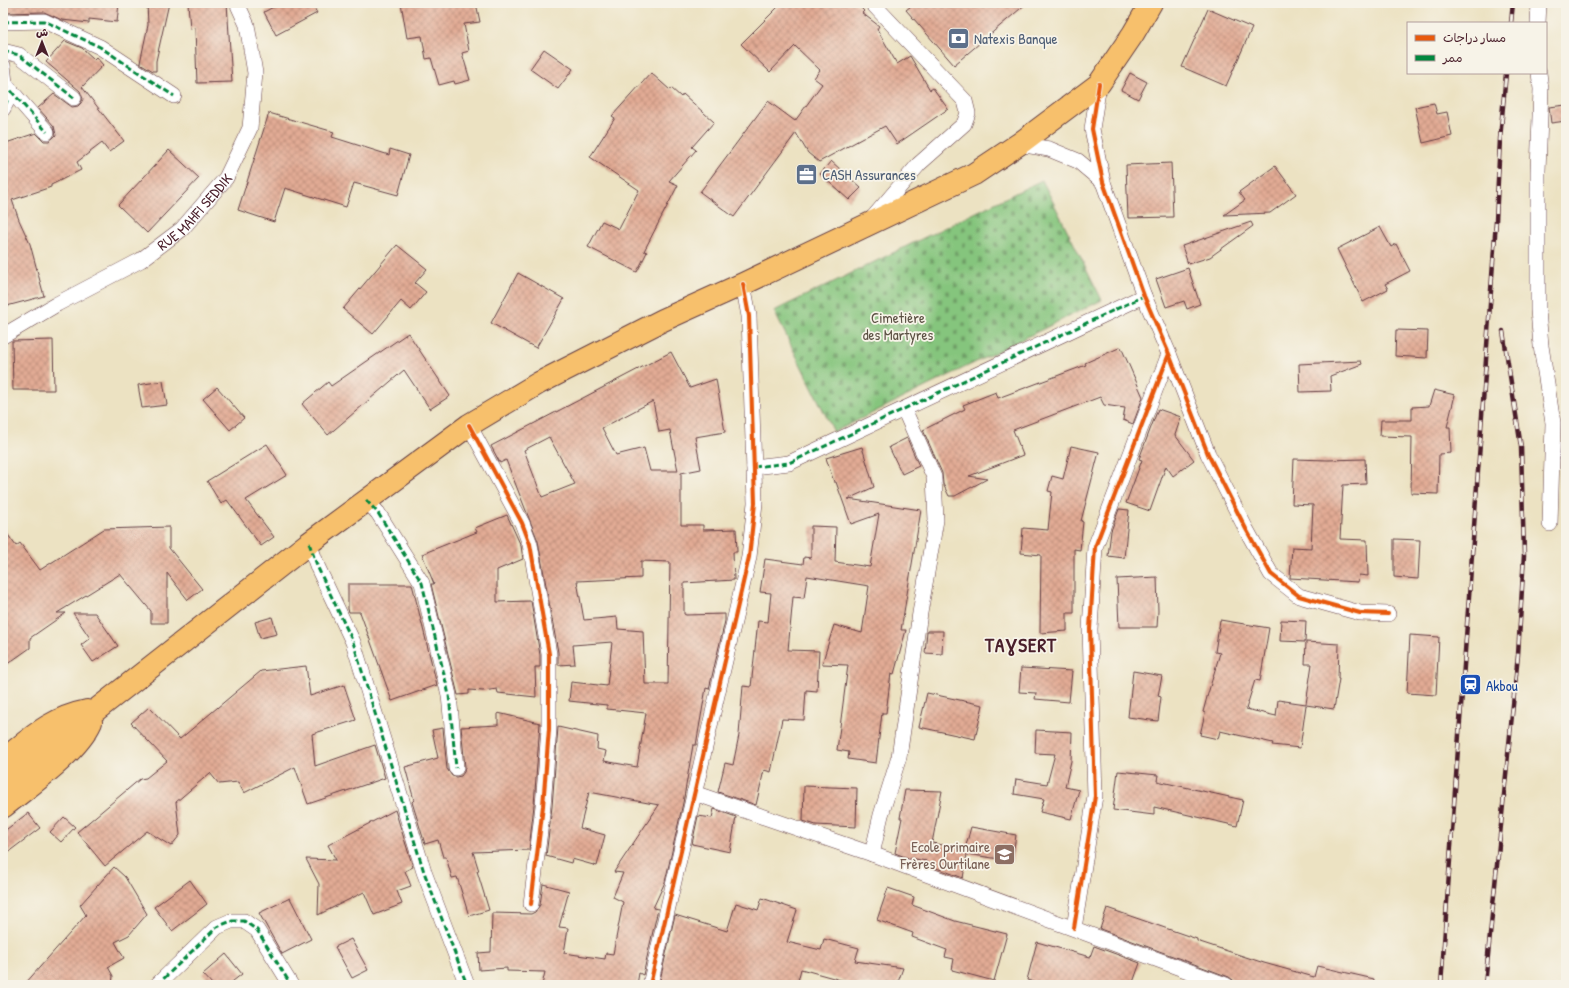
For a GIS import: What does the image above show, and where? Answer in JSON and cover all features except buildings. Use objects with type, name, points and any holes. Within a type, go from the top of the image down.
[{"type":"main road","points":[[3,783],[309,543],[469,425],[539,383],[663,320],[743,284],[974,174],[1019,144],[1099,84],[1133,34],[1151,3]]},
{"type":"main road","points":[[3,760],[49,724],[71,714],[98,708]]},
{"type":"main road","points":[[3,807],[71,751],[88,730],[98,708]]},
{"type":"street","name":"RUE MAHFI SEDDIK","points":[[3,336],[57,304],[141,260],[182,229],[226,178],[250,128],[254,73],[247,25],[237,3]]},
{"type":"street","points":[[866,226],[919,164],[964,124],[968,113],[965,101],[872,3]]},
{"type":"street","points":[[1538,22],[1539,3]]},
{"type":"street","points":[[3,22],[44,21],[100,47],[174,96]]},
{"type":"street","points":[[3,51],[19,55],[74,98]]},
{"type":"street","points":[[3,65],[7,101],[3,109]]},
{"type":"street","points":[[1539,74],[1541,89],[1538,171],[1538,310],[1541,346],[1553,423],[1550,524]]},
{"type":"street","points":[[5,84],[47,132]]},
{"type":"street","points":[[1099,84],[1092,129],[1103,182],[1144,296],[1169,354],[1208,454],[1246,529],[1271,574],[1299,596],[1360,613],[1388,614]]},
{"type":"street","points":[[1019,144],[1049,149],[1078,161],[1103,182]]},
{"type":"street","points":[[650,985],[749,557],[755,503],[749,316],[743,284]]},
{"type":"street","points":[[754,467],[789,463],[1144,296]]},
{"type":"street","points":[[1074,928],[1096,796],[1090,629],[1096,547],[1169,354]]},
{"type":"street","points":[[872,854],[881,815],[898,757],[936,520],[934,477],[904,409]]},
{"type":"street","points":[[469,425],[522,523],[530,544],[549,654],[548,745],[543,806],[531,904]]},
{"type":"street","points":[[366,500],[378,513],[422,583],[449,695],[456,768]]},
{"type":"street","points":[[309,543],[318,568],[353,642],[424,872],[467,985]]},
{"type":"street","points":[[694,793],[872,854],[1226,985]]},
{"type":"street","points":[[157,985],[217,927],[231,921],[244,921],[256,930],[291,985]]},
{"type":"green space","name":"Cimetière des Martyres","points":[[1042,180],[1102,300],[834,432],[774,311]]},
{"type":"railway","points":[[1511,22],[1513,3]]},
{"type":"railway","points":[[1441,985],[1496,221],[1500,139],[1506,74]]},
{"type":"railway","points":[[1485,985],[1518,655],[1524,555],[1521,447],[1503,331]]},
{"type":"marked path","points":[[3,22],[44,21],[100,47],[174,96]]},
{"type":"marked path","points":[[3,51],[19,55],[74,98]]},
{"type":"marked path","points":[[3,65],[7,101],[3,109]]},
{"type":"marked path","points":[[5,84],[47,132]]},
{"type":"marked path","points":[[754,467],[789,463],[1144,296]]},
{"type":"marked path","points":[[366,500],[378,513],[422,583],[449,695],[456,768]]},
{"type":"marked path","points":[[309,543],[318,568],[353,642],[424,872],[467,985]]},
{"type":"marked path","points":[[157,985],[217,927],[231,921],[244,921],[257,930],[291,985]]},
{"type":"cycle path","points":[[1099,84],[1092,129],[1103,182],[1144,296],[1169,354],[1208,454],[1246,529],[1271,574],[1299,596],[1360,613],[1388,614]]},
{"type":"cycle path","points":[[650,985],[749,557],[755,503],[749,316],[743,284]]},
{"type":"cycle path","points":[[1074,928],[1095,796],[1090,629],[1095,547],[1169,354]]},
{"type":"cycle path","points":[[469,425],[522,523],[530,544],[549,654],[549,729],[543,806],[531,904]]},
{"type":"place","name":"Natexis Banque","points":[[958,38]]},
{"type":"place","name":"CASH Assurances","points":[[806,174]]},
{"type":"place","name":"Akbou","points":[[1470,685]]},
{"type":"place","name":"Ecole primaire Frères Ourtilane","points":[[1005,855]]},
{"type":"district","name":"TAƔSERT","points":[[1021,645]]}]
